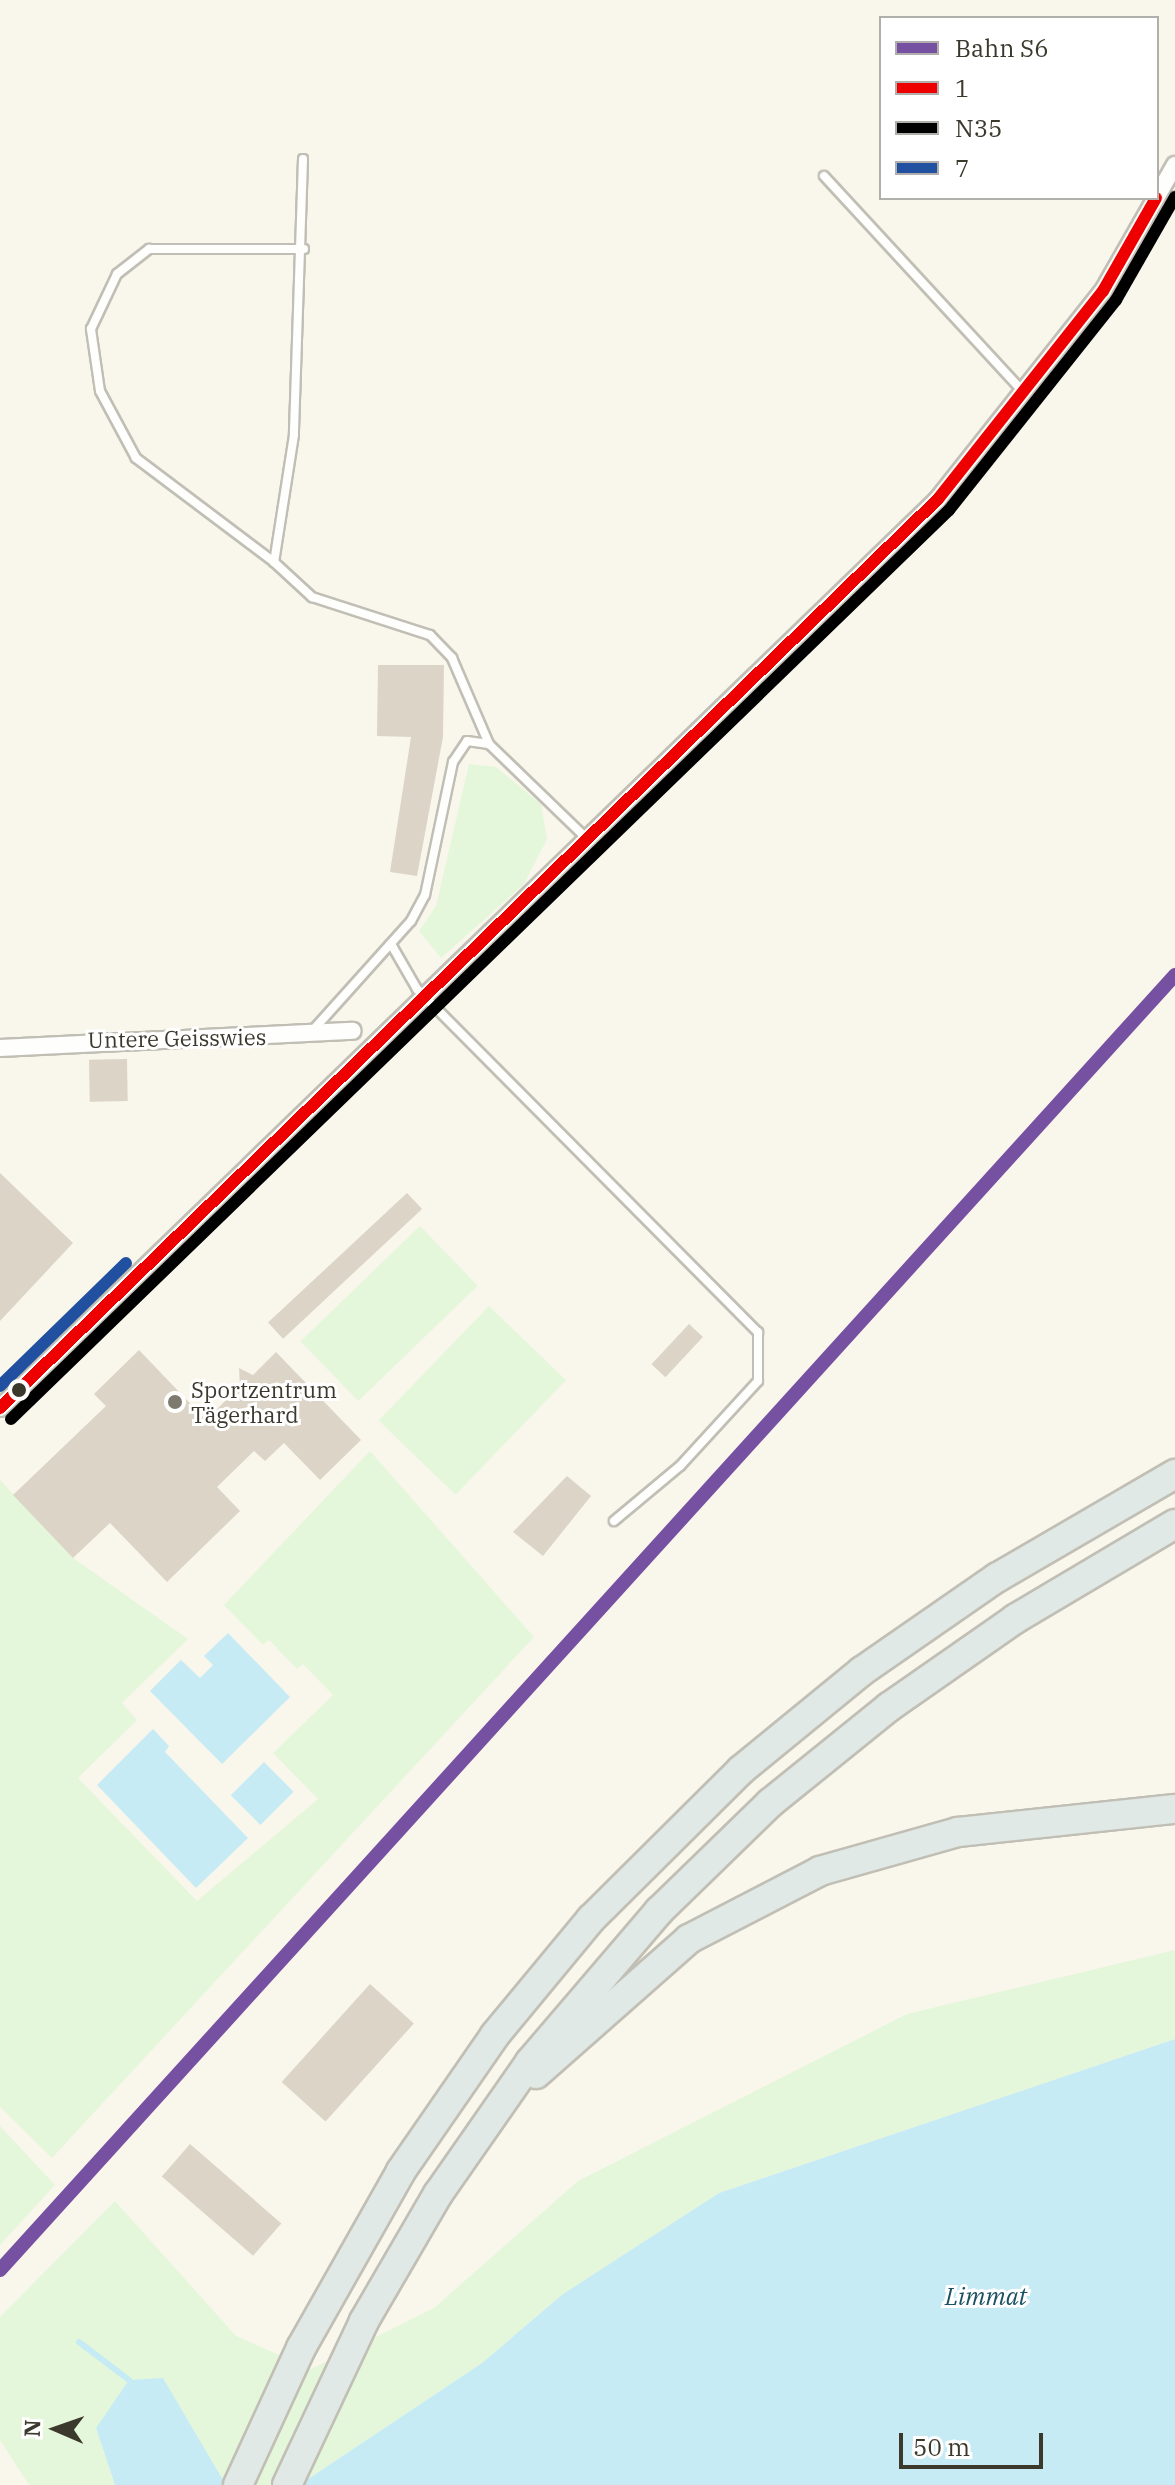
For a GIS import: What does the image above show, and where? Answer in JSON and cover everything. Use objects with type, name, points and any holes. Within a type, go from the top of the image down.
[{"type":"highway","points":[[239,2482],[307,2336],[401,2171],[495,2035],[618,1890],[741,1770],[862,1671],[1024,1561],[1175,1474]]},
{"type":"highway","points":[[287,2485],[388,2277],[496,2108],[632,1939],[799,1778],[973,1646],[1175,1524]]},
{"type":"highway","points":[[496,2108],[689,1939],[795,1882],[958,1832],[1175,1809]]},
{"type":"street","points":[[1159,193],[1175,165]]},
{"type":"street","points":[[0,1408],[428,998],[938,499],[1027,395],[1103,291],[1155,200]]},
{"type":"street","name":"Untere Geisswies","points":[[0,1048],[138,1036],[303,1036],[353,1031]]},
{"type":"lane","points":[[274,562],[294,435],[304,249],[303,159]]},
{"type":"lane","points":[[824,176],[1027,395]]},
{"type":"lane","points":[[304,249],[149,249],[117,274],[91,329],[100,391],[136,458],[274,562],[312,597],[430,635],[452,658],[489,744],[590,841]]},
{"type":"lane","points":[[303,1036],[334,1012],[391,944],[425,895],[453,762],[467,741],[489,744]]},
{"type":"lane","points":[[391,944],[428,998],[758,1332],[763,1348],[758,1381],[680,1466],[614,1521]]},
{"type":"green space","points":[[469,764],[496,767],[541,804],[547,839],[524,884],[441,958],[419,931],[436,906]]},
{"type":"green space","points":[[420,1226],[478,1286],[358,1401],[301,1341]]},
{"type":"green space","points":[[489,1306],[566,1380],[456,1495],[379,1420]]},
{"type":"green space","points":[[370,1451],[534,1637],[52,2158],[0,2107],[0,1480],[73,1558],[188,1639],[122,1703],[137,1720],[78,1778],[197,1901],[318,1799],[273,1753],[333,1695],[303,1664],[297,1669],[269,1640],[263,1645],[224,1605]]},
{"type":"green space","points":[[1175,1950],[1175,2039],[719,2193],[563,2294],[482,2363],[299,2485],[226,2485],[96,2428],[115,2485],[29,2485],[0,2440],[0,2317],[115,2201],[236,2336],[311,2369],[434,2308],[578,2181],[907,2014]]},
{"type":"green space","points":[[0,2126],[55,2185],[0,2245]]},
{"type":"water","points":[[228,1633],[290,1697],[222,1764],[150,1691],[181,1660],[200,1678],[213,1665],[204,1656]]},
{"type":"water","points":[[153,1729],[169,1746],[165,1752],[248,1838],[196,1888],[97,1785]]},
{"type":"water","points":[[264,1762],[294,1792],[260,1825],[231,1795]]},
{"type":"water","name":"Limmat","points":[[1175,2039],[1175,2485],[299,2485],[482,2363],[563,2294],[719,2193]]},
{"type":"water","points":[[163,2378],[226,2485],[115,2485],[96,2428],[129,2380]]},
{"type":"building","points":[[378,665],[444,665],[443,737],[417,876],[390,872],[411,737],[377,736]]},
{"type":"building","points":[[127,1059],[128,1101],[90,1102],[89,1060]]},
{"type":"building","points":[[0,1173],[73,1243],[0,1321]]},
{"type":"building","points":[[407,1193],[422,1209],[283,1339],[268,1323]]},
{"type":"building","points":[[689,1324],[703,1337],[665,1377],[651,1364]]},
{"type":"building","points":[[139,1350],[206,1420],[240,1386],[239,1368],[253,1375],[276,1352],[361,1440],[320,1480],[284,1443],[265,1461],[254,1451],[217,1487],[240,1511],[167,1582],[110,1523],[73,1558],[13,1495],[106,1406],[94,1394]]},
{"type":"building","points":[[567,1476],[591,1496],[543,1556],[513,1532]]},
{"type":"building","points":[[370,1984],[414,2023],[326,2122],[282,2082]]},
{"type":"building","points":[[190,2144],[281,2223],[253,2256],[162,2176]]},
{"type":"waterway","points":[[79,2342],[129,2380]]},
{"type":"rail line","name":"S6","points":[[0,2270],[1175,975]]},
{"type":"transit line","name":"N35","points":[[11,1419],[949,510],[1116,300],[1175,197]]},
{"type":"transit line","name":"1","points":[[0,1408],[938,499],[1103,291],[1155,200]]},
{"type":"transit line","name":"7","points":[[0,1386],[126,1263]]},
{"type":"place","name":"Sportzentrum Tägerhard","points":[[175,1402]]}]
